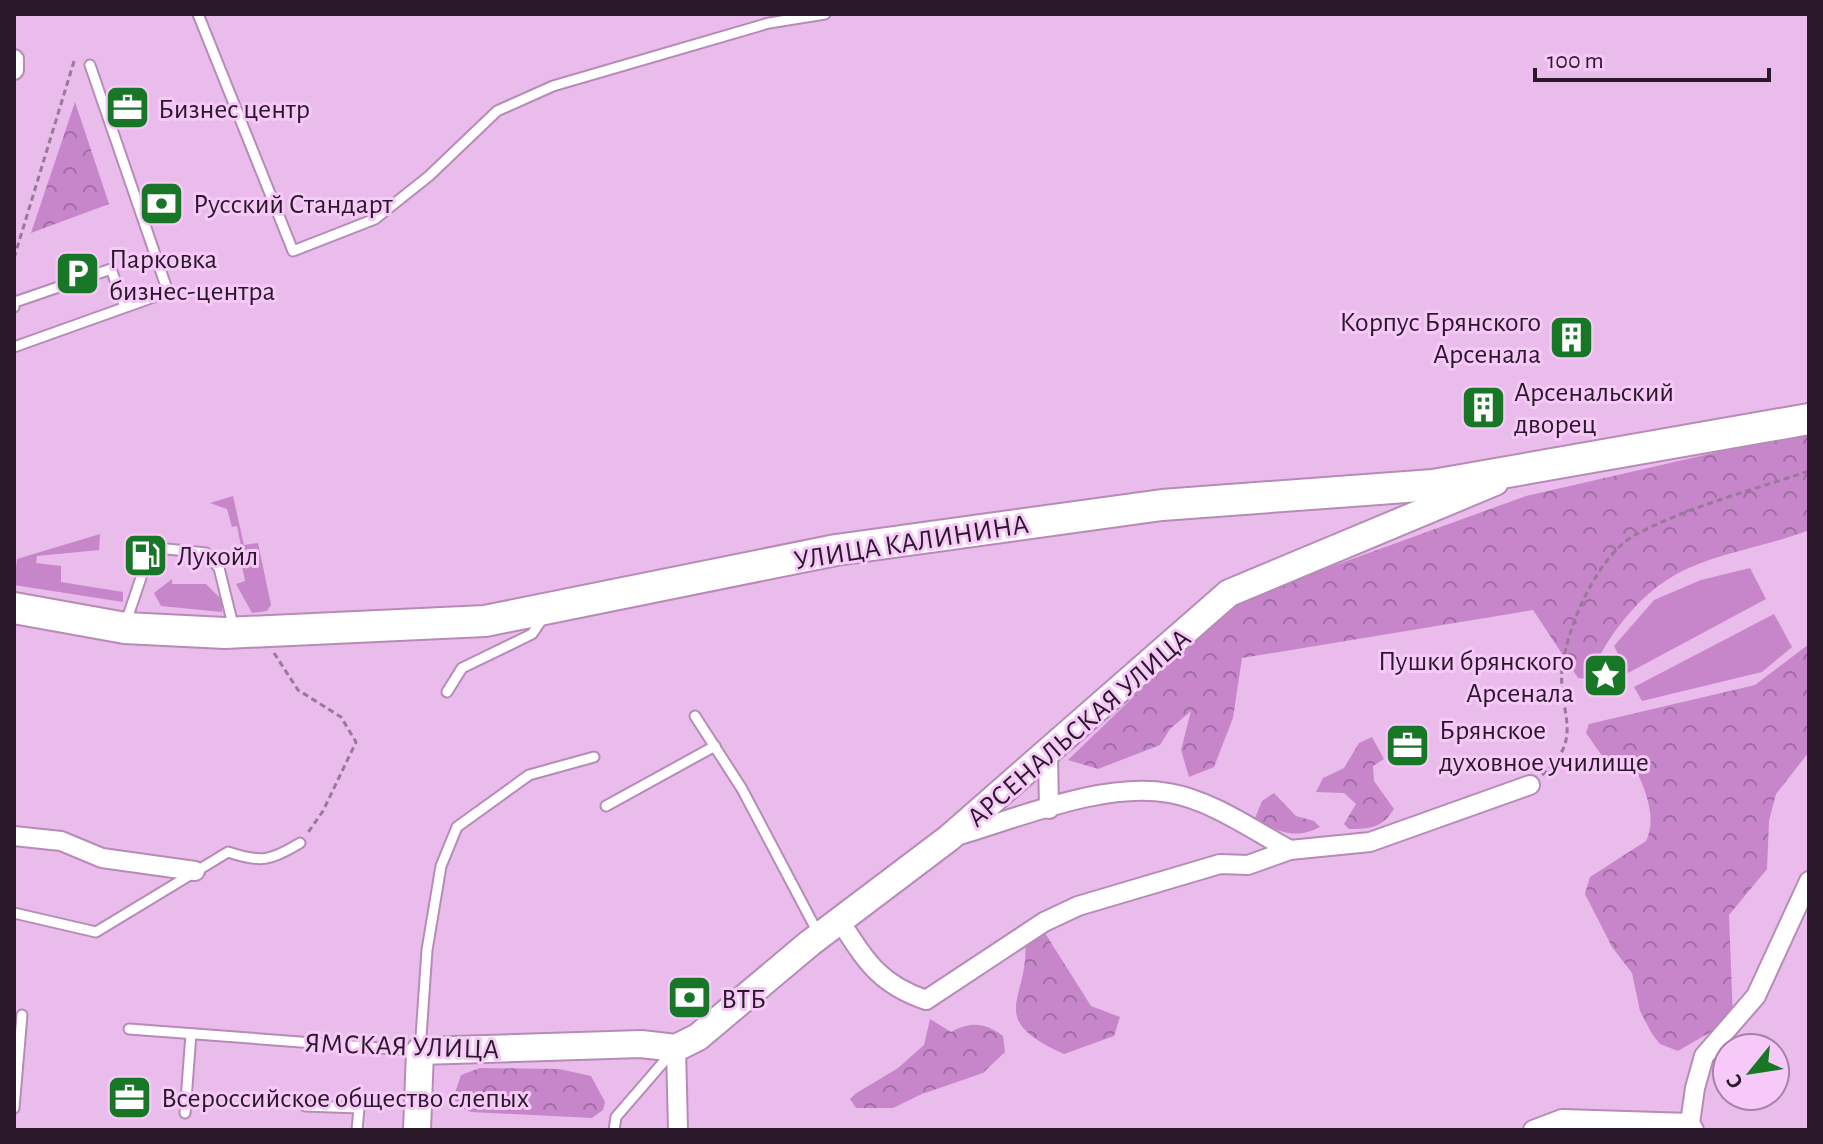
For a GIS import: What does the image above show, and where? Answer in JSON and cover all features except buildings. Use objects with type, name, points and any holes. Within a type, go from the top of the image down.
[{"type":"main road","name":"УЛИЦА КАЛИНИНА","points":[[14,608],[125,628],[248,633],[485,621],[882,543],[1162,505],[1433,485],[1809,419]]},
{"type":"street","points":[[14,61],[14,70]]},
{"type":"street","name":"АРСЕНАЛЬСКАЯ УЛИЦА","points":[[676,1048],[698,1037],[830,929],[949,838],[1229,593],[1518,471]]},
{"type":"street","points":[[1048,754],[1049,809]]},
{"type":"street","points":[[830,929],[898,991],[926,1000],[1044,922],[1078,906],[1220,864],[1248,865],[1290,850],[1370,842],[1530,785]]},
{"type":"street","points":[[949,838],[1129,789],[1171,793],[1207,806],[1290,850]]},
{"type":"street","points":[[14,836],[61,841],[102,858],[195,871]]},
{"type":"street","points":[[1533,1130],[1562,1119],[1692,1127],[1704,1056],[1756,996],[1809,881]]},
{"type":"street","name":"ЯМСКАЯ УЛИЦА","points":[[420,1051],[641,1044],[676,1048]]},
{"type":"street","points":[[676,1048],[678,1130]]},
{"type":"street","points":[[417,1130],[420,1051]]},
{"type":"lane","points":[[198,14],[293,251],[375,219],[429,176],[497,111],[539,92],[769,23],[825,14]]},
{"type":"lane","points":[[14,347],[168,292],[90,65]]},
{"type":"lane","points":[[14,307],[15,302],[111,269],[125,307]]},
{"type":"lane","points":[[125,628],[129,606],[149,554],[157,548],[206,553],[219,568],[248,633]]},
{"type":"lane","points":[[447,692],[462,668],[532,634],[550,607]]},
{"type":"lane","points":[[695,716],[830,929]]},
{"type":"lane","points":[[606,806],[715,746]]},
{"type":"lane","points":[[420,1051],[427,950],[441,866],[457,827],[529,775],[594,757]]},
{"type":"lane","points":[[14,913],[96,932],[228,852],[257,861],[280,855],[300,843]]},
{"type":"lane","points":[[14,1108],[22,1015]]},
{"type":"lane","name":"ЯМСКАЯ УЛИЦА","points":[[129,1029],[420,1051]]},
{"type":"lane","points":[[185,1113],[191,1034]]},
{"type":"lane","points":[[614,1130],[616,1117],[676,1048]]},
{"type":"lane","points":[[305,1106],[359,1108],[357,1130]]},
{"type":"path","points":[[14,258],[75,58]]},
{"type":"path","points":[[1530,785],[1560,759],[1569,725],[1562,670],[1576,616],[1599,571],[1635,535],[1809,471]]},
{"type":"path","points":[[248,633],[298,690],[341,717],[356,742],[323,811],[300,843]]},
{"type":"green space","points":[[75,102],[109,204],[31,233]]},
{"type":"green space","points":[[1809,431],[1809,530],[1705,561],[1657,587],[1617,629],[1588,679],[1578,678],[1533,610],[1242,658],[1233,718],[1214,767],[1189,777],[1181,750],[1191,711],[1170,729],[1160,745],[1098,769],[1068,760],[1231,603],[1526,496]]},
{"type":"green space","points":[[233,496],[244,545],[258,543],[271,605],[267,611],[252,613],[236,584],[245,581],[242,566],[234,567],[236,548],[241,546],[237,526],[232,527],[227,509],[210,503]]},
{"type":"green space","points":[[100,534],[99,550],[37,556],[36,563],[61,566],[61,582],[123,592],[123,602],[14,585],[17,559]]},
{"type":"green space","points":[[1750,568],[1766,599],[1628,673],[1614,646],[1654,600],[1701,580]]},
{"type":"green space","points":[[172,579],[172,584],[206,584],[222,600],[222,612],[161,606],[154,593]]},
{"type":"green space","points":[[1774,614],[1792,647],[1762,672],[1642,701],[1634,687]]},
{"type":"green space","points":[[1809,644],[1809,752],[1776,794],[1769,821],[1767,869],[1729,915],[1733,1019],[1678,1051],[1660,1044],[1652,1034],[1640,1011],[1632,973],[1612,947],[1585,894],[1590,877],[1646,841],[1650,824],[1646,796],[1636,770],[1614,772],[1604,769],[1603,757],[1586,733],[1589,724],[1755,685]]},
{"type":"green space","points":[[1372,737],[1384,759],[1373,766],[1374,781],[1394,809],[1375,826],[1349,829],[1344,824],[1356,804],[1344,793],[1316,792],[1323,778],[1344,768],[1359,743]]},
{"type":"green space","points":[[1274,793],[1296,816],[1314,821],[1320,827],[1303,833],[1287,833],[1255,818],[1262,801]]},
{"type":"green space","points":[[1043,930],[1091,1006],[1120,1017],[1114,1036],[1064,1054],[1024,1029],[1017,1017],[1016,1006],[1025,961],[1025,940]]},
{"type":"green space","points":[[930,1019],[951,1032],[972,1025],[990,1028],[1003,1036],[1005,1052],[983,1073],[922,1094],[893,1108],[856,1108],[850,1099],[855,1094],[898,1068],[924,1045]]},
{"type":"green space","points":[[480,1068],[559,1069],[591,1076],[605,1102],[603,1110],[592,1118],[471,1112],[456,1105],[455,1093],[461,1075]]},
{"type":"place","name":"Бизнес центр","points":[[127,108]]},
{"type":"place","name":"Русский Стандарт","points":[[162,203]]},
{"type":"place","name":"Парковка бизнес-центра","points":[[78,274]]},
{"type":"place","name":"Корпус Брянского Арсенала","points":[[1572,337]]},
{"type":"place","name":"Арсенальский дворец","points":[[1483,407]]},
{"type":"place","name":"Лукойл","points":[[146,555]]},
{"type":"place","name":"Пушки брянского Арсенала","points":[[1605,676]]},
{"type":"place","name":"Брянское духовное училище","points":[[1408,745]]},
{"type":"place","name":"ВТБ","points":[[690,998]]},
{"type":"place","name":"Всероссийское общество слепых","points":[[130,1097]]}]
